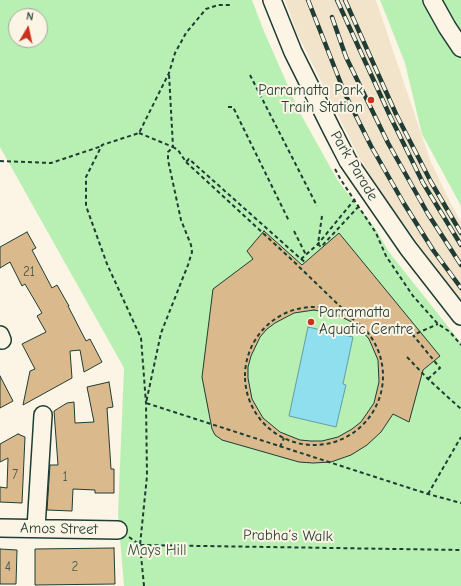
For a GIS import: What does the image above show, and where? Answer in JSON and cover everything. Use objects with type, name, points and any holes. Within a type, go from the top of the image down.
[{"type":"street","name":"Park Parade","points":[[272,0],[293,52],[348,161],[408,248],[461,316]]},
{"type":"street","points":[[432,0],[461,48]]},
{"type":"street","points":[[36,528],[43,415]]},
{"type":"street","name":"Amos Street","points":[[0,528],[118,530]]},
{"type":"path","points":[[139,133],[169,73],[175,54],[186,33],[206,9],[218,5],[232,4]]},
{"type":"path","points":[[146,403],[161,333],[192,252],[191,245],[181,220],[168,160],[168,152],[173,147],[169,73]]},
{"type":"path","points":[[250,75],[317,206]]},
{"type":"path","points":[[228,107],[233,108],[289,220]]},
{"type":"path","points":[[0,161],[7,160],[51,163],[139,133],[173,147],[178,150],[186,162],[354,319],[370,335],[376,345],[382,361],[382,390],[373,412],[358,430],[337,441],[314,445],[284,438],[271,430],[263,422],[256,413],[247,392],[245,369],[247,358],[256,338],[263,329],[280,315],[301,308],[312,307],[334,309],[354,319]]},
{"type":"path","points":[[102,146],[86,176],[86,206],[107,264],[141,338],[146,403],[147,476],[140,545],[144,586]]},
{"type":"path","points":[[186,162],[189,159],[305,262]]},
{"type":"path","points":[[301,259],[318,244],[355,199]]},
{"type":"path","points":[[318,244],[321,247],[359,206]]},
{"type":"path","points":[[318,244],[322,216]]},
{"type":"path","points":[[294,231],[306,255]]},
{"type":"path","points":[[428,379],[440,368],[412,335],[438,324]]},
{"type":"path","points":[[407,357],[428,379],[461,409]]},
{"type":"path","points":[[146,403],[428,494],[461,503]]},
{"type":"path","points":[[428,494],[461,437]]},
{"type":"path","points":[[280,447],[284,438]]},
{"type":"path","points":[[118,530],[140,545]]},
{"type":"path","name":"Prabha’s Walk","points":[[140,545],[461,550]]},
{"type":"shaded area","points":[[285,0],[376,0],[430,160],[461,222],[461,302],[388,202],[359,157],[297,33]]},
{"type":"green space","name":"Mays Hill","points":[[0,0],[252,0],[299,111],[338,181],[375,228],[389,252],[461,343],[461,586],[124,586],[118,514],[124,368],[0,147]]},
{"type":"green space","points":[[380,0],[461,0],[461,206],[422,134],[405,63]]},
{"type":"water","points":[[308,327],[353,337],[343,384],[346,385],[336,427],[289,416]]},
{"type":"building","name":"Parramatta Aquatic Centre","points":[[264,231],[302,265],[339,233],[440,356],[423,370],[409,422],[393,414],[381,432],[367,445],[351,455],[331,462],[299,462],[222,440],[215,435],[212,429],[202,377],[213,289],[253,259],[247,251]],"holes":[[[314,310],[335,314],[354,323],[369,339],[378,360],[379,382],[374,403],[361,422],[338,437],[322,441],[300,440],[280,432],[263,418],[252,399],[248,378],[248,367],[251,356],[260,337],[267,329],[294,313]]]},
{"type":"building","points":[[27,232],[36,248],[32,250],[52,288],[57,285],[86,341],[90,339],[102,362],[84,372],[80,350],[70,351],[72,378],[23,405],[30,371],[35,369],[22,344],[46,332],[37,316],[42,313],[25,284],[22,286],[10,262],[0,268],[0,247]]},
{"type":"building","points":[[0,376],[13,401],[0,408]]},
{"type":"building","points":[[109,382],[113,407],[107,408],[111,469],[114,469],[114,493],[95,493],[95,490],[73,489],[72,511],[47,510],[50,465],[58,465],[54,411],[67,403],[74,402],[75,423],[94,422],[87,387]]},
{"type":"building","points":[[18,434],[25,437],[22,503],[0,502],[0,487],[7,488],[8,458],[0,462],[0,444]]},
{"type":"building","points":[[114,548],[115,584],[35,585],[35,549]]},
{"type":"building","points":[[0,549],[17,550],[16,584],[0,584]]},
{"type":"railway","points":[[308,0],[345,94],[371,146],[433,250],[461,288]]},
{"type":"railway","points":[[337,0],[390,116],[423,183],[461,245]]},
{"type":"railway","points":[[345,0],[396,114],[431,182],[461,233]]},
{"type":"railway","points":[[332,17],[346,57],[388,143],[428,214],[461,265]]},
{"type":"place","name":"Parramatta Park Train Station","points":[[371,100]]},
{"type":"place","name":"Parramatta Aquatic Centre","points":[[311,322]]}]
